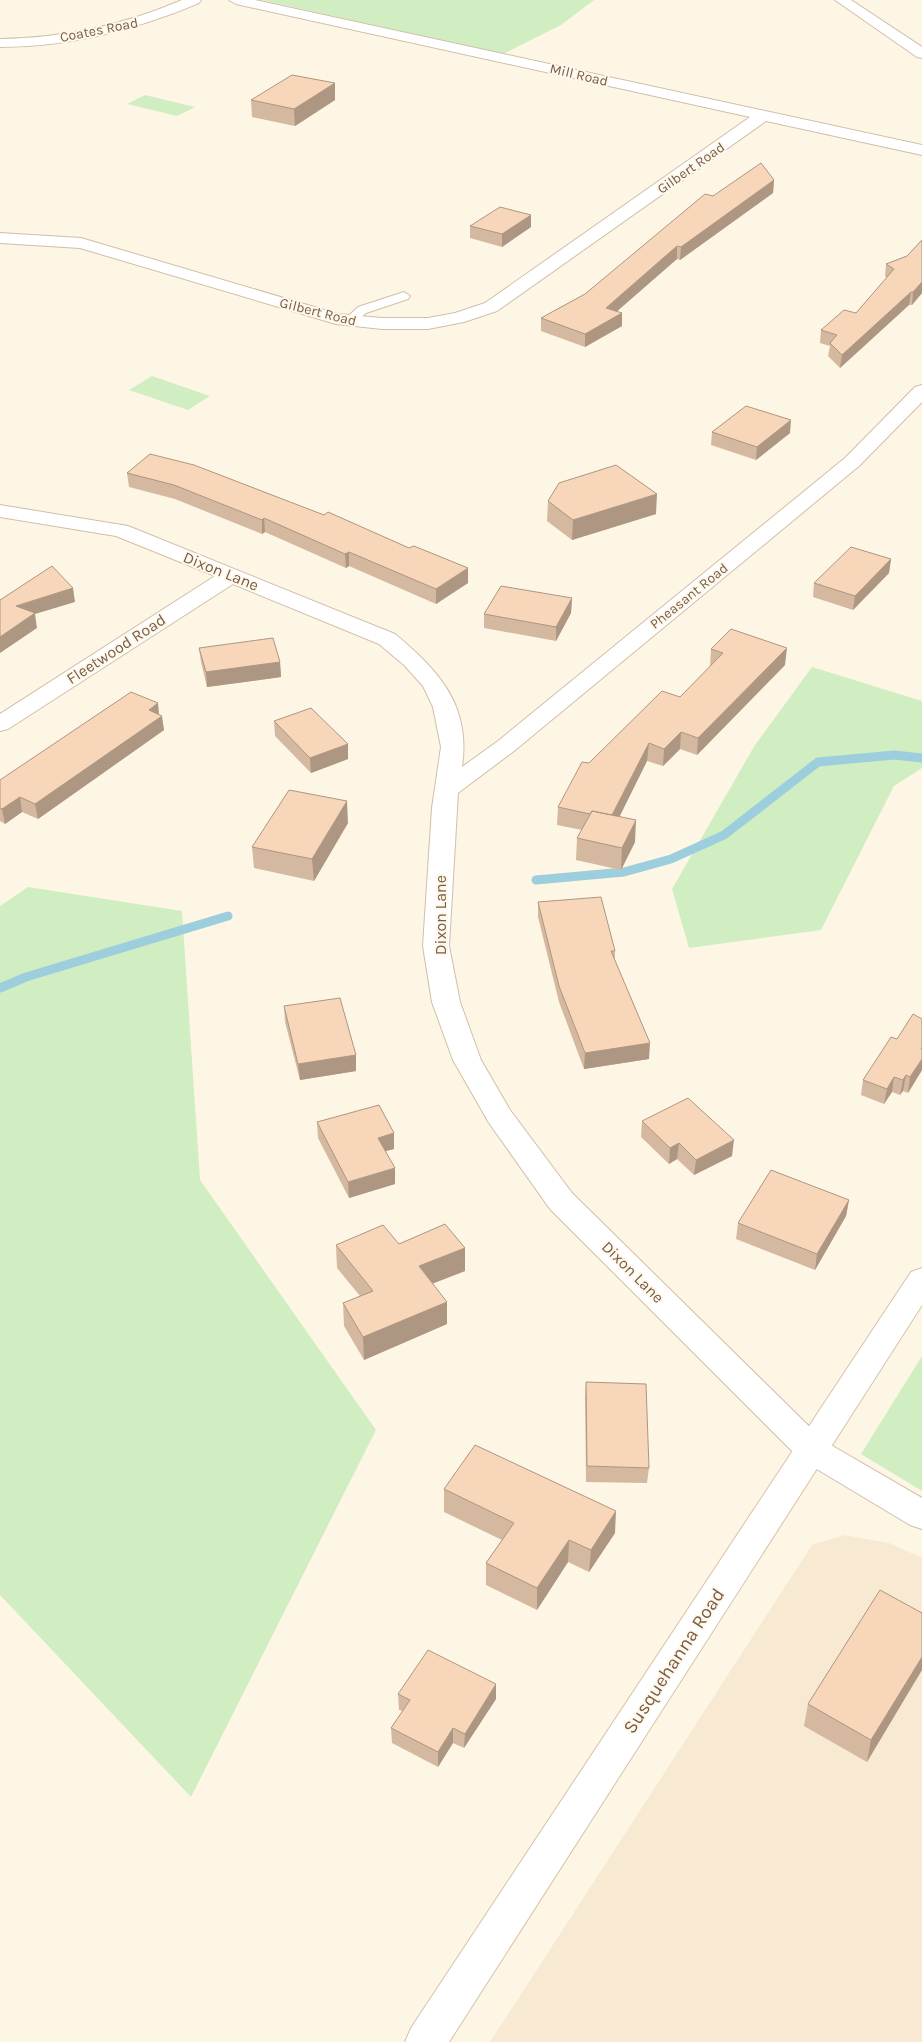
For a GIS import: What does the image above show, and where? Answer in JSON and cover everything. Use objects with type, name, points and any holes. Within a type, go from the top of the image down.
[{"type":"street","name":"Coates Road","points":[[0,43],[60,38],[123,26],[145,20],[194,0]]},
{"type":"street","name":"Mill Road","points":[[236,0],[922,150]]},
{"type":"street","points":[[842,0],[922,54]]},
{"type":"street","name":"Gilbert Road","points":[[0,238],[81,243],[336,319],[366,323],[421,324],[458,318],[491,307],[762,116]]},
{"type":"street","name":"Pheasant Road","points":[[446,791],[506,746],[852,462],[922,391]]},
{"type":"street","name":"Dixon Lane","points":[[0,512],[121,530],[387,639],[412,660],[434,683],[445,707],[454,747],[446,791],[436,946],[448,1008],[467,1060],[494,1108],[561,1201],[812,1450],[922,1515]]},
{"type":"street","name":"Fleetwood Road","points":[[0,724],[232,575]]},
{"type":"street","name":"Susquehanna Road","points":[[425,2042],[922,1280]]},
{"type":"lane","points":[[349,321],[362,310],[404,296]]},
{"type":"shaded area","points":[[844,1535],[889,1543],[922,1558],[922,2042],[490,2042],[812,1545]]},
{"type":"green space","points":[[262,0],[594,0],[561,25],[503,54]]},
{"type":"green space","points":[[145,95],[195,107],[177,116],[127,104]]},
{"type":"green space","points":[[152,376],[210,396],[188,410],[129,390]]},
{"type":"green space","points":[[812,667],[922,701],[922,768],[894,786],[821,930],[689,948],[672,889],[755,745]]},
{"type":"green space","points":[[28,887],[182,911],[200,1180],[376,1430],[191,1797],[0,1595],[0,906]]},
{"type":"green space","points":[[922,1356],[922,1491],[861,1454]]},
{"type":"building","points":[[292,75],[335,83],[294,109],[251,100]]},
{"type":"building","points":[[761,163],[774,180],[681,247],[677,246],[606,308],[622,313],[585,334],[541,318],[585,294],[705,194],[713,196]]},
{"type":"building","points":[[500,207],[531,215],[502,234],[470,226]]},
{"type":"building","points":[[922,240],[922,282],[842,355],[830,343],[837,335],[821,330],[844,310],[856,313],[894,269],[886,264],[907,256]]},
{"type":"building","points":[[746,406],[791,420],[757,447],[712,432]]},
{"type":"building","points":[[150,454],[194,465],[324,515],[328,512],[409,548],[414,546],[468,568],[436,589],[349,552],[345,554],[264,518],[262,520],[174,485],[127,473]]},
{"type":"building","points":[[616,465],[657,494],[573,520],[548,501],[559,483]]},
{"type":"building","points":[[851,547],[891,559],[855,596],[814,583]]},
{"type":"building","points":[[52,566],[73,588],[16,606],[35,613],[0,637],[0,600]]},
{"type":"building","points":[[501,586],[572,598],[556,627],[484,614]]},
{"type":"building","points":[[731,629],[787,648],[698,738],[681,732],[664,749],[649,743],[612,815],[592,811],[590,814],[558,807],[582,762],[589,763],[662,691],[680,697],[723,653],[711,649]]},
{"type":"building","points":[[273,638],[280,662],[206,672],[199,648]]},
{"type":"building","points":[[131,692],[158,703],[149,710],[162,716],[35,804],[20,797],[2,809],[0,808],[0,780]]},
{"type":"building","points":[[311,708],[348,744],[310,758],[274,721]]},
{"type":"building","points":[[289,790],[347,801],[312,859],[252,847]]},
{"type":"building","points":[[592,811],[636,820],[622,848],[577,838]]},
{"type":"building","points":[[601,897],[615,951],[611,951],[650,1043],[585,1053],[559,986],[538,902]]},
{"type":"building","points":[[340,998],[356,1055],[298,1064],[284,1006]]},
{"type":"building","points":[[913,1014],[922,1019],[922,1059],[910,1077],[906,1075],[903,1080],[894,1077],[887,1089],[863,1080],[891,1037],[897,1039]]},
{"type":"building","points":[[688,1098],[734,1140],[696,1160],[679,1143],[670,1148],[642,1121]]},
{"type":"building","points":[[379,1105],[394,1133],[378,1138],[395,1168],[348,1182],[317,1122]]},
{"type":"building","points":[[771,1170],[849,1200],[817,1254],[738,1223]]},
{"type":"building","points":[[445,1224],[465,1248],[419,1266],[447,1302],[363,1337],[343,1303],[373,1291],[336,1245],[383,1225],[399,1244]]},
{"type":"building","points":[[586,1382],[646,1384],[649,1468],[587,1466]]},
{"type":"building","points":[[475,1445],[616,1511],[591,1550],[569,1540],[537,1588],[486,1563],[514,1523],[444,1489]]},
{"type":"building","points":[[880,1590],[922,1613],[922,1657],[871,1740],[808,1704]]},
{"type":"building","points":[[428,1650],[496,1684],[465,1734],[453,1728],[438,1752],[391,1728],[410,1700],[398,1694]]},
{"type":"waterway","points":[[536,880],[624,872],[671,859],[724,835],[818,762],[894,755],[922,758]]},
{"type":"waterway","points":[[0,988],[26,977],[228,916]]}]
